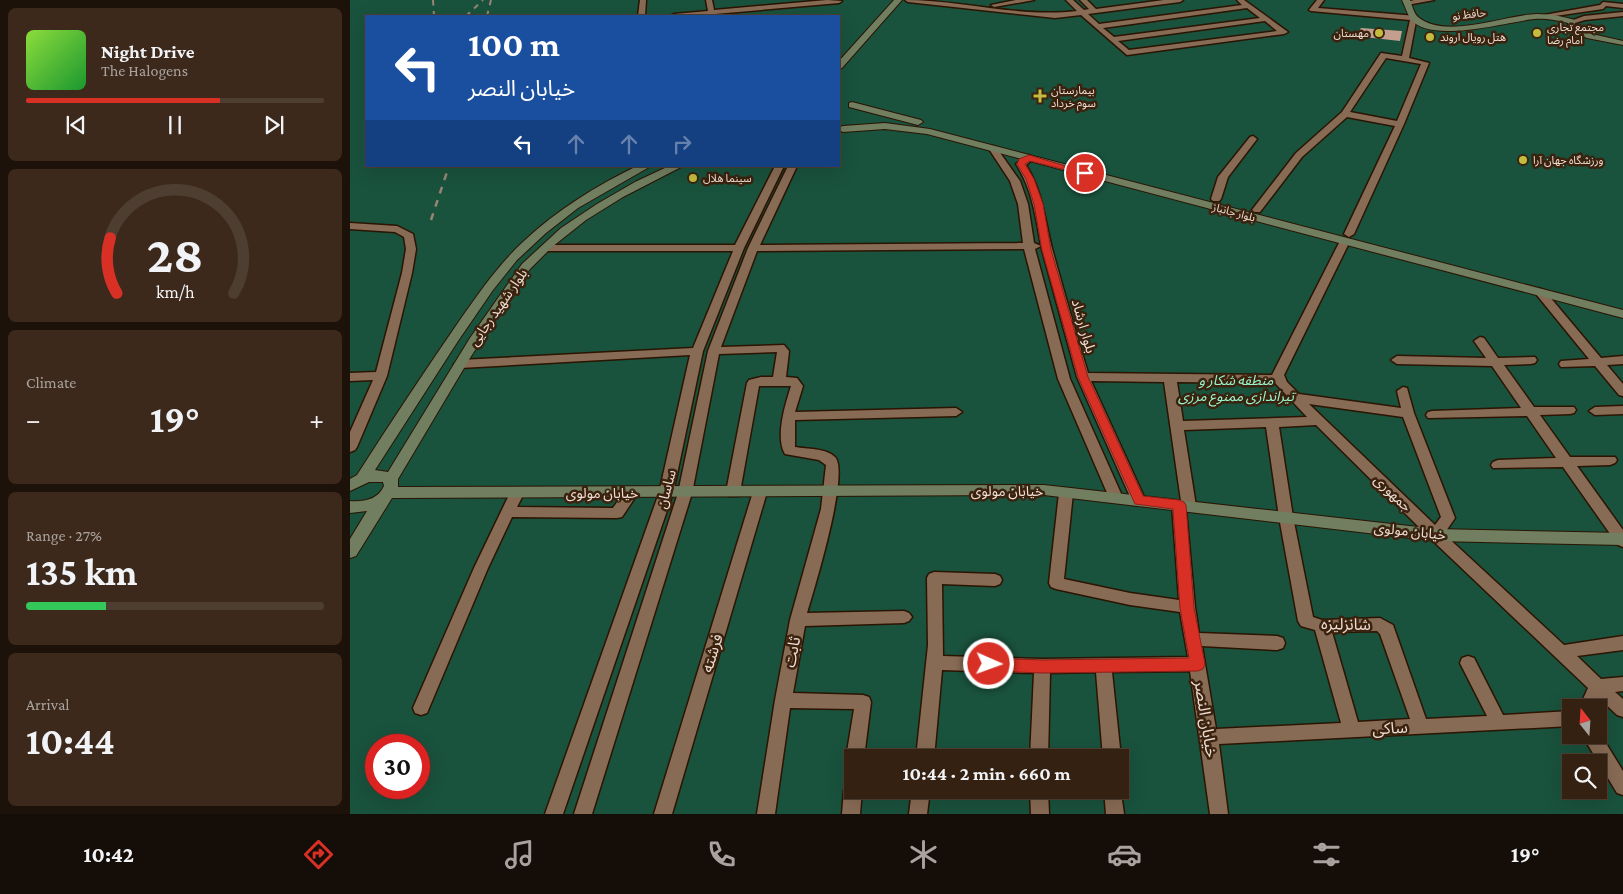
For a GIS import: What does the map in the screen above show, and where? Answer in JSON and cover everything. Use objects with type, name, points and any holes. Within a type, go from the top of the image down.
[{"type":"main road","points":[[840,52],[891,2]]},
{"type":"main road","points":[[840,65],[891,2]]},
{"type":"main road","points":[[1407,2],[1414,18]]},
{"type":"main road","points":[[1548,15],[1562,17],[1572,22],[1571,27],[1581,33],[1623,43]]},
{"type":"main road","name":"حافظ نو","points":[[1414,18],[1431,26],[1449,28],[1548,15]]},
{"type":"main road","name":"بلوار جانباز","points":[[840,102],[1257,210],[1540,292],[1623,314]]},
{"type":"main road","points":[[841,129],[852,126],[860,118],[857,109],[852,105]]},
{"type":"main road","name":"بلوار جانباز","points":[[841,129],[872,126],[910,128],[1623,304]]},
{"type":"main road","name":"بلوار شهید رجایی","points":[[357,482],[456,334],[513,258],[572,208],[604,186],[644,167]]},
{"type":"main road","name":"بلوار شهید رجایی","points":[[350,552],[460,364],[512,285],[532,260],[588,214],[617,195],[676,167]]},
{"type":"main road","points":[[350,507],[360,508],[387,491],[384,476],[374,475],[357,482]]},
{"type":"main road","name":"خیابان مولوی","points":[[387,491],[686,493],[1044,490],[1436,535],[1623,540]]},
{"type":"street","points":[[642,15],[643,0]]},
{"type":"street","points":[[709,0],[711,14]]},
{"type":"street","points":[[692,15],[711,14],[777,3],[839,0]]},
{"type":"street","points":[[908,0],[984,4],[1031,0]]},
{"type":"street","points":[[952,0],[1055,16],[1180,0]]},
{"type":"street","points":[[1069,0],[1085,12],[1127,53],[1284,32],[1240,0]]},
{"type":"street","points":[[1083,0],[1095,11]]},
{"type":"street","points":[[1321,0],[1314,10],[1414,18],[1406,57]]},
{"type":"street","points":[[1407,2],[1431,0]]},
{"type":"street","points":[[777,3],[782,15]]},
{"type":"street","points":[[1548,15],[1604,7],[1603,4],[1623,6]]},
{"type":"street","points":[[1099,26],[1248,6]]},
{"type":"street","points":[[1572,22],[1584,18],[1623,14]]},
{"type":"street","points":[[1113,39],[1265,19]]},
{"type":"street","points":[[1083,377],[1279,379],[1278,375],[1347,237],[1400,124],[1425,63],[1384,55],[1345,114],[1299,155],[1257,210]]},
{"type":"street","points":[[1345,114],[1400,124]]},
{"type":"street","points":[[1216,199],[1223,177],[1253,139]]},
{"type":"street","points":[[993,148],[1015,181],[1023,204],[1029,247],[1064,379],[1116,498]]},
{"type":"street","name":"بلوار ارشاد","points":[[1029,158],[1022,161],[1021,164],[1030,179],[1038,204],[1046,245],[1083,377],[1139,501]]},
{"type":"street","name":"ساسان","points":[[554,814],[666,493],[697,351],[739,248],[780,167]]},
{"type":"street","name":"ساسان","points":[[583,814],[686,493],[714,351],[753,248],[792,167]]},
{"type":"street","points":[[350,226],[397,229],[409,236],[411,249],[407,273],[381,376],[350,447]]},
{"type":"street","points":[[753,248],[1029,247],[1046,245]]},
{"type":"street","points":[[545,248],[739,248]]},
{"type":"street","points":[[1540,292],[1623,392]]},
{"type":"street","points":[[1480,342],[1623,540]]},
{"type":"street","points":[[714,351],[780,348],[783,351],[779,381]]},
{"type":"street","points":[[460,364],[697,351]]},
{"type":"street","points":[[1396,360],[1495,362],[1531,360]]},
{"type":"street","points":[[1566,364],[1623,360]]},
{"type":"street","points":[[350,377],[381,376]]},
{"type":"street","name":"خیابان النصر","points":[[1170,378],[1177,426],[1184,506],[1187,608],[1198,664],[1219,814]]},
{"type":"street","name":"جمهوری","points":[[1279,379],[1281,384],[1295,398],[1436,535],[1623,710]]},
{"type":"street","points":[[733,492],[753,383],[756,381],[793,381],[797,386],[789,416],[956,412]]},
{"type":"street","points":[[1403,391],[1408,413],[1448,518],[1436,535]]},
{"type":"street","points":[[1295,398],[1408,413]]},
{"type":"street","points":[[1432,415],[1570,410]]},
{"type":"street","points":[[1594,411],[1623,410]]},
{"type":"street","name":"ثابت","points":[[766,814],[783,700],[798,620],[828,509],[828,492],[833,464],[831,459],[790,451],[788,447],[789,416]]},
{"type":"street","points":[[1177,426],[1319,421]]},
{"type":"street","points":[[1272,422],[1286,517]]},
{"type":"street","points":[[1498,465],[1610,460]]},
{"type":"street","name":"فرشته","points":[[663,814],[760,492]]},
{"type":"street","points":[[1066,492],[1056,583],[1130,599],[1187,608]]},
{"type":"street","points":[[421,708],[481,568],[517,493]]},
{"type":"street","points":[[508,512],[617,513],[631,493]]},
{"type":"street","name":"شانزلیزه","points":[[1286,517],[1306,621],[1322,626],[1380,624],[1387,630],[1420,727]]},
{"type":"street","points":[[926,749],[936,645],[934,578],[995,580]]},
{"type":"street","points":[[798,620],[904,617]]},
{"type":"street","points":[[1322,626],[1352,730]]},
{"type":"street","points":[[1192,639],[1277,643]]},
{"type":"street","points":[[1560,652],[1623,643]]},
{"type":"street","points":[[935,662],[1042,666],[1198,664]]},
{"type":"street","points":[[1468,663],[1499,723]]},
{"type":"street","points":[[1103,665],[1111,749]]},
{"type":"street","points":[[1039,749],[1042,666]]},
{"type":"street","points":[[1591,699],[1597,686],[1623,684]]},
{"type":"street","points":[[783,700],[863,702],[856,749]]},
{"type":"street","name":"ساکی","points":[[1209,737],[1562,720]]},
{"type":"street","points":[[1597,744],[1623,787]]},
{"type":"street","points":[[851,814],[852,799]]},
{"type":"street","points":[[918,814],[920,799]]},
{"type":"street","points":[[1039,799],[1040,814]]},
{"type":"street","points":[[1114,799],[1115,814]]},
{"type":"green space","name":"منطقه شکار و تیراندازی ممنوع مرزی","points":[[350,0],[1623,0],[1623,814],[350,814]]},
{"type":"building","name":"مهستان","points":[[1361,28],[1402,31],[1400,41],[1355,36]]},
{"type":"railway","points":[[433,0],[434,15]]},
{"type":"railway","points":[[467,15],[483,0]]},
{"type":"railway","points":[[487,15],[491,0]]},
{"type":"railway","points":[[431,220],[449,167]]},
{"type":"place","name":"مهستان","points":[[1379,33]]},
{"type":"place","name":"مجتمع تجاری امام رضا","points":[[1537,33]]},
{"type":"place","name":"هتل رویال اروند","points":[[1430,37]]},
{"type":"place","name":"بیمارستان سوم خرداد","points":[[1040,96]]},
{"type":"place","name":"ورزشگاه جهان آرا","points":[[1523,160]]},
{"type":"place","name":"سینما هلال","points":[[693,178]]},
{"type":"route","points":[[989,664],[1042,666],[1198,664],[1187,608],[1179,505],[1139,501],[1083,377],[1047,250],[1038,204],[1030,179],[1021,164],[1022,161],[1029,158],[1085,173]]}]
